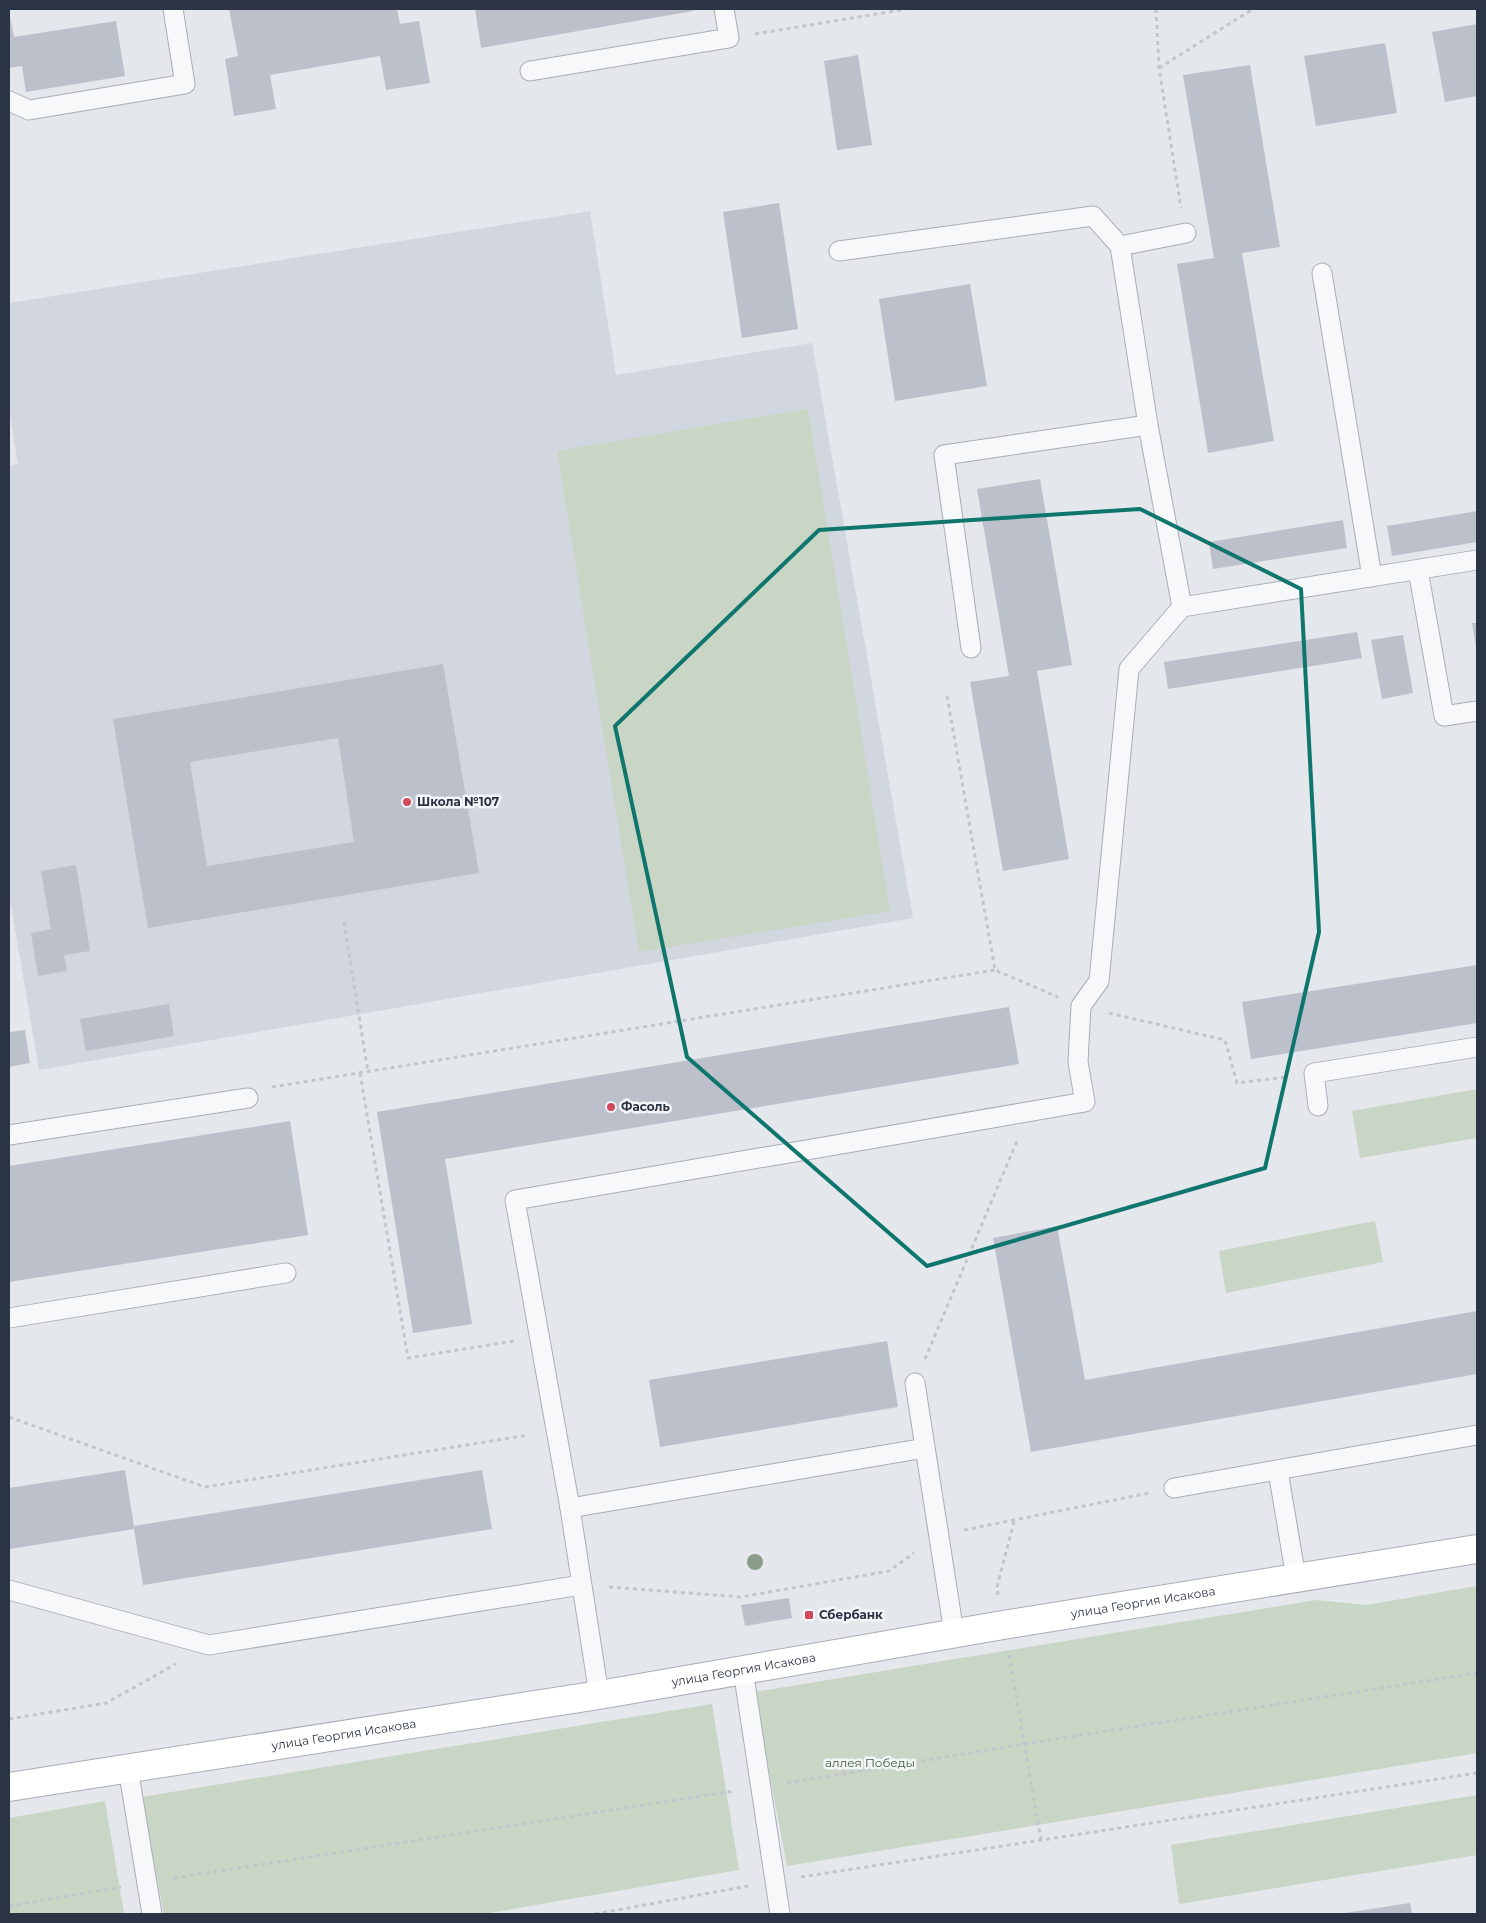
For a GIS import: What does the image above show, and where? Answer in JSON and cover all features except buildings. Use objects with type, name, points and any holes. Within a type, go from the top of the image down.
[{"type":"street","name":"улица Георгия Исакова","points":[[9,1787],[599,1695],[954,1633],[1477,1549]]},
{"type":"lane","points":[[9,101],[29,110],[185,84],[173,9]]},
{"type":"lane","points":[[530,71],[729,38],[724,9]]},
{"type":"lane","points":[[839,251],[1093,216],[1120,246],[1148,425],[1182,607]]},
{"type":"lane","points":[[1120,246],[1186,233]]},
{"type":"lane","points":[[1322,273],[1372,577]]},
{"type":"lane","points":[[971,648],[944,455],[1148,425]]},
{"type":"lane","points":[[599,1695],[570,1508],[515,1200],[1085,1102],[1078,1062],[1081,1006],[1099,981],[1129,669],[1182,607],[1477,560]]},
{"type":"lane","points":[[1418,570],[1444,716],[1477,710]]},
{"type":"lane","points":[[1318,1106],[1314,1073],[1477,1047]]},
{"type":"lane","points":[[9,1135],[248,1098]]},
{"type":"lane","points":[[9,1318],[286,1273]]},
{"type":"lane","points":[[915,1383],[954,1633]]},
{"type":"lane","points":[[1174,1488],[1477,1435]]},
{"type":"lane","points":[[570,1508],[925,1448]]},
{"type":"lane","points":[[1278,1471],[1296,1578]]},
{"type":"lane","points":[[9,1590],[209,1645],[581,1585]]},
{"type":"lane","points":[[743,1670],[780,1914]]},
{"type":"lane","points":[[128,1768],[152,1914]]},
{"type":"path","points":[[729,38],[907,9]]},
{"type":"path","points":[[1156,9],[1159,68],[1186,233]]},
{"type":"path","points":[[1159,68],[1254,9]]},
{"type":"path","points":[[947,696],[995,970]]},
{"type":"path","points":[[344,922],[368,1072]]},
{"type":"path","points":[[270,1088],[995,970],[1081,1006],[1224,1040],[1237,1083],[1314,1073]]},
{"type":"path","points":[[360,1072],[408,1358],[539,1336]]},
{"type":"path","points":[[915,1383],[1029,1112]]},
{"type":"path","points":[[9,1417],[205,1487],[556,1431]]},
{"type":"path","points":[[581,1585],[741,1597],[889,1571],[939,1535],[1015,1518],[1174,1488]]},
{"type":"path","points":[[1015,1518],[997,1587],[1041,1840]]},
{"type":"path","points":[[9,1719],[106,1703],[209,1645]]},
{"type":"path","points":[[596,1914],[775,1882],[1477,1773]]},
{"type":"highlighted area","points":[[1140,509],[1301,589],[1319,932],[1265,1168],[927,1266],[687,1057],[615,726],[819,530]]},
{"type":"shaded area","points":[[590,211],[616,375],[812,343],[913,918],[39,1070],[9,894],[9,466],[18,464],[9,409],[9,303]]},
{"type":"green space","points":[[808,409],[890,911],[639,952],[557,451]]},
{"type":"green space","points":[[1477,1089],[1477,1138],[1360,1158],[1352,1111]]},
{"type":"green space","points":[[1375,1221],[1383,1262],[1226,1293],[1219,1251]]},
{"type":"green space","name":"аллея Победы","points":[[1477,1586],[1477,1753],[787,1866],[754,1692],[1316,1600],[1366,1605]]},
{"type":"green space","points":[[712,1704],[739,1870],[484,1914],[164,1914],[141,1797]]},
{"type":"green space","points":[[1477,1795],[1477,1855],[1179,1904],[1171,1845]]},
{"type":"green space","points":[[105,1801],[124,1914],[9,1914],[9,1818]]},
{"type":"place","name":"Школа №107","points":[[407,802]]},
{"type":"place","name":"Фасоль","points":[[611,1107]]},
{"type":"place","name":"Сбербанк","points":[[809,1615]]}]
